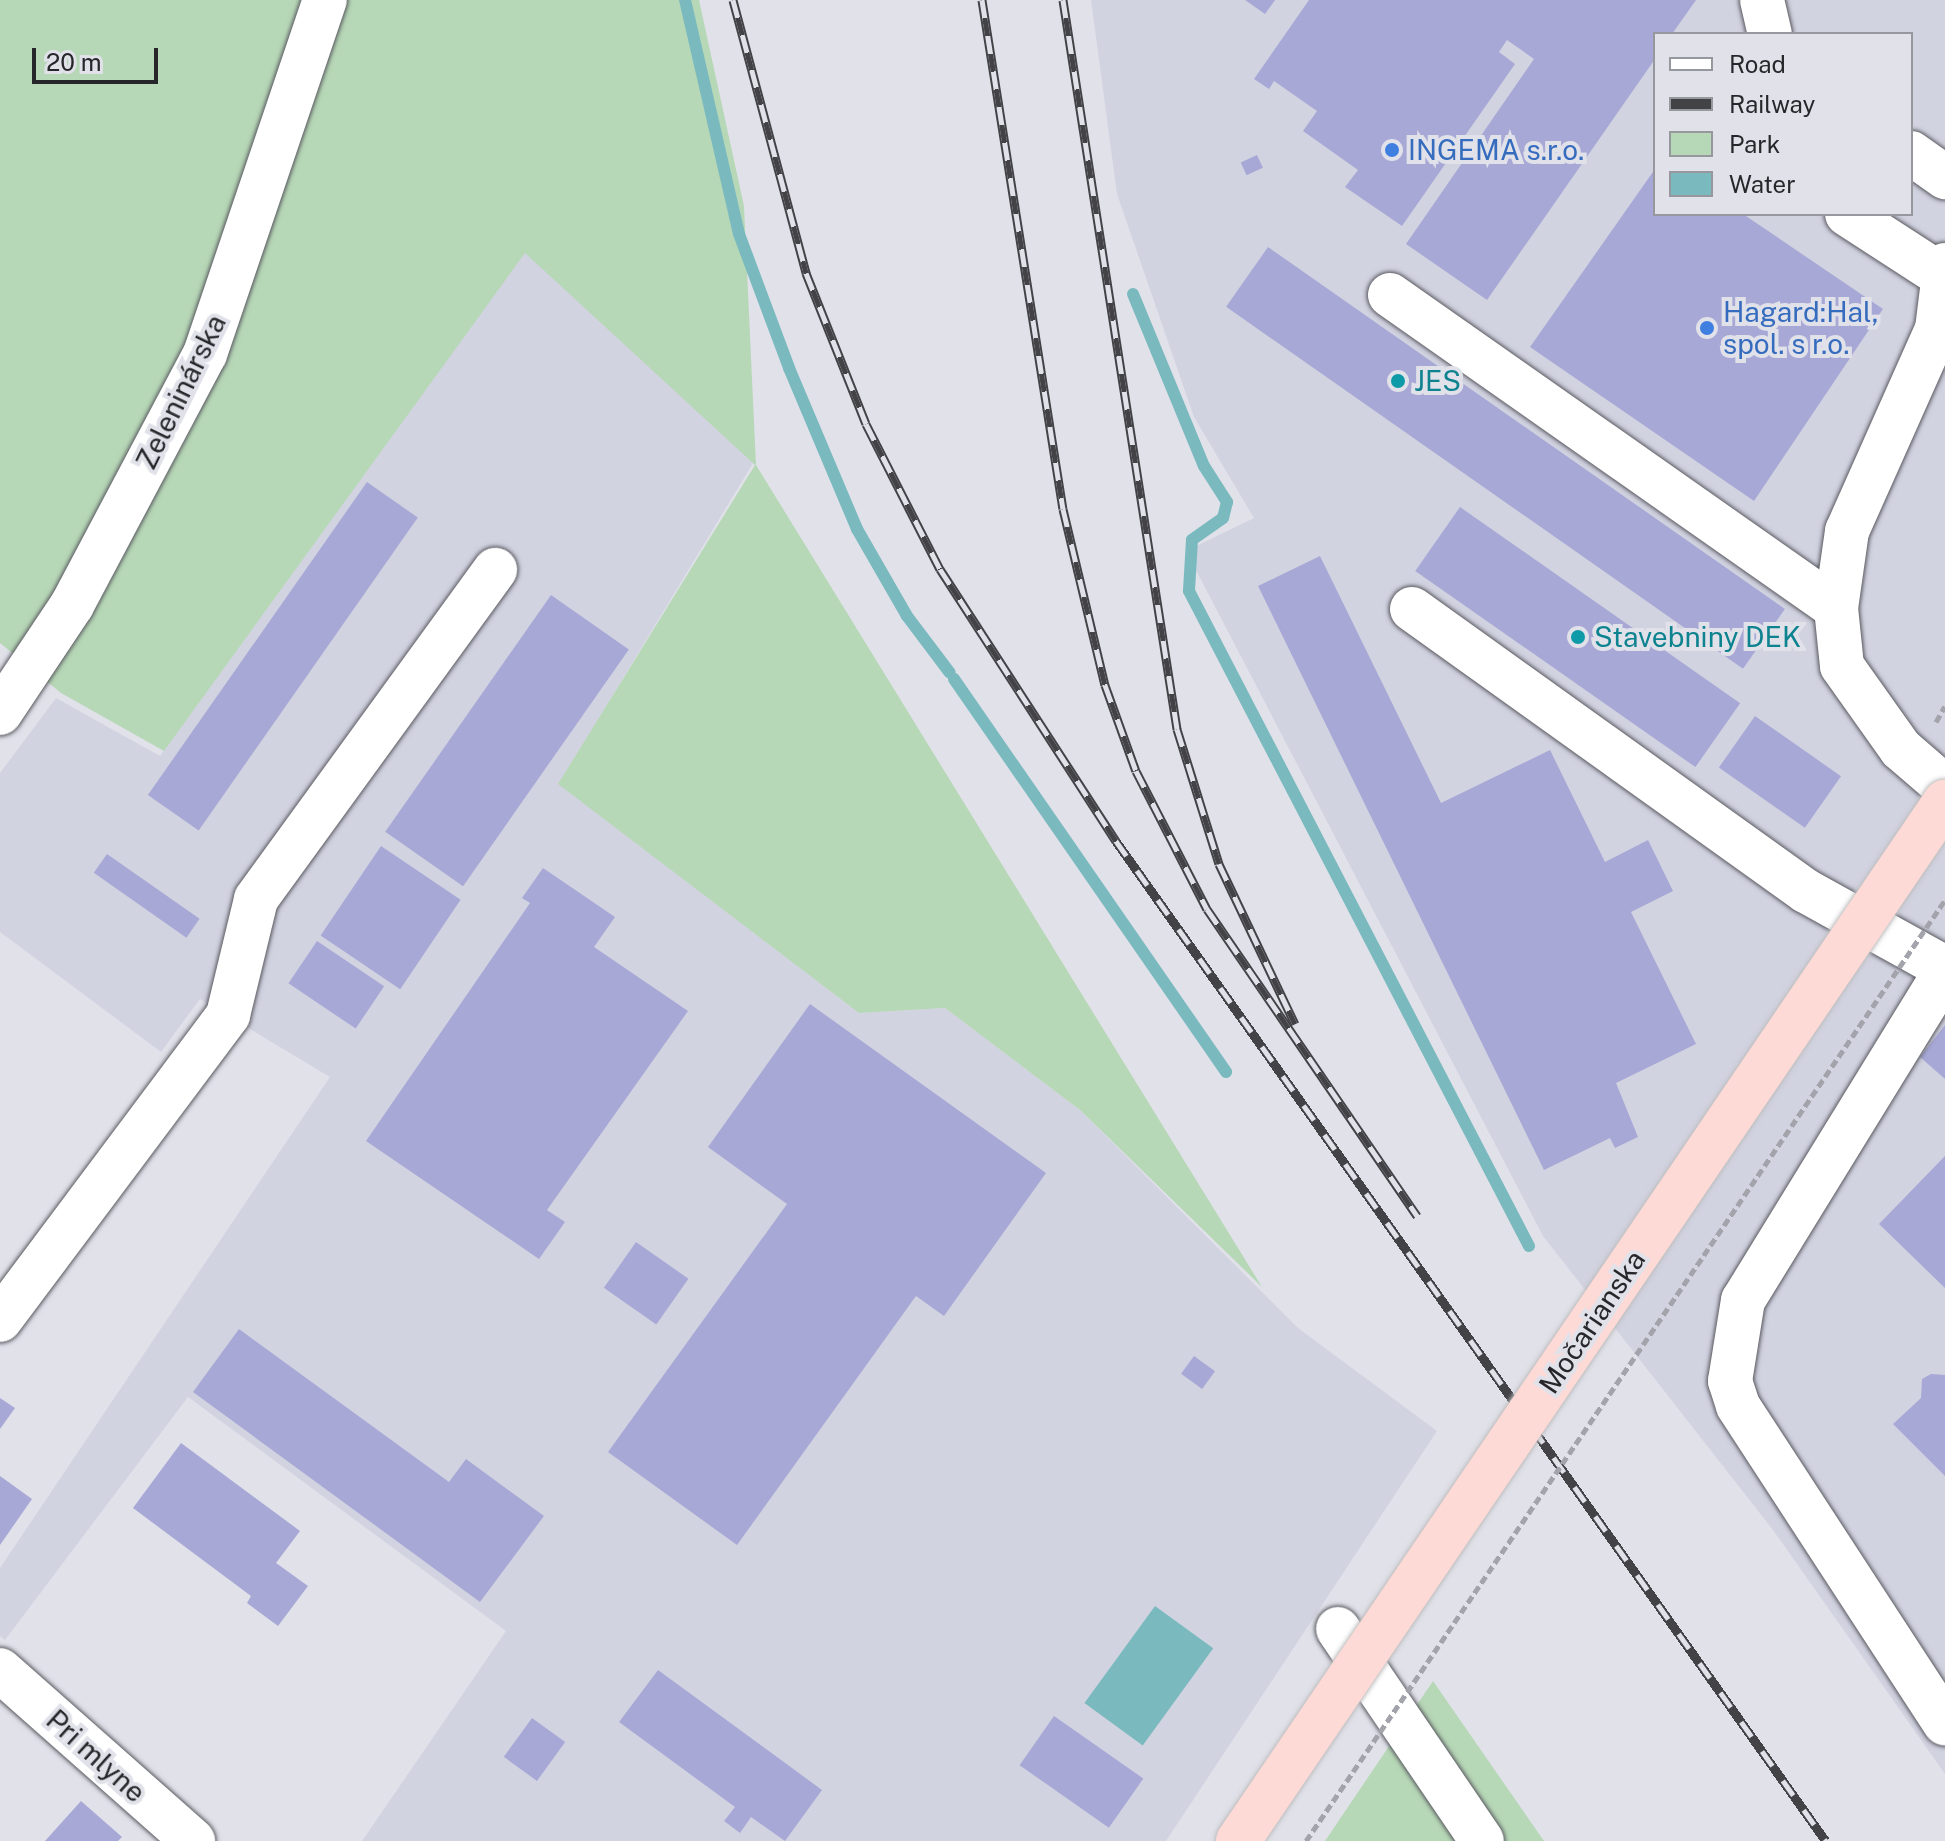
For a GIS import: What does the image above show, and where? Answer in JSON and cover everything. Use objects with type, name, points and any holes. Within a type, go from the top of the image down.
[{"type":"main road","name":"Močarianska","points":[[1238,1841],[1945,802]]},
{"type":"street","name":"Zeleninárska","points":[[0,713],[72,605],[205,354],[325,0]]},
{"type":"street","points":[[1762,0],[1770,32]]},
{"type":"street","points":[[1913,154],[1945,177]]},
{"type":"street","points":[[1850,216],[1944,271],[1937,329],[1847,531],[1836,608],[1842,666],[1901,749],[1945,787]]},
{"type":"street","points":[[1390,295],[1836,608]]},
{"type":"street","points":[[0,1320],[228,1015],[256,899],[495,570]]},
{"type":"street","points":[[1412,609],[1806,891],[1945,970],[1743,1300],[1730,1381],[1738,1406],[1945,1724]]},
{"type":"street","points":[[1338,1629],[1482,1841]]},
{"type":"street","name":"Pri mlyne","points":[[0,1670],[193,1841]]},
{"type":"path","points":[[1306,1841],[1945,900]]},
{"type":"shaded area","points":[[1091,0],[1945,0],[1945,1774],[1773,1530],[1543,1236],[1186,551],[1254,518],[1194,417],[1117,194]]},
{"type":"shaded area","points":[[525,252],[755,460],[559,784],[859,1013],[945,1008],[1080,1110],[1298,1328],[1437,1431],[1166,1841],[362,1841],[506,1631],[188,1397],[5,1640],[0,1636],[0,1568],[330,1077],[200,999],[161,1052],[0,932],[0,773],[56,698],[160,756]]},
{"type":"green space","points":[[0,0],[699,0],[744,206],[756,465],[1262,1287],[1080,1110],[945,1008],[859,1013],[558,784],[755,465],[525,253],[164,751],[61,693],[0,643]]},
{"type":"green space","points":[[1433,1681],[1544,1841],[1325,1841]]},
{"type":"water","points":[[1155,1606],[1213,1648],[1143,1745],[1084,1703]]},
{"type":"building","points":[[1245,0],[1275,0],[1265,14]]},
{"type":"building","name":"INGEMA s.r.o.","points":[[1309,0],[1696,0],[1673,32],[1653,32],[1653,62],[1487,300],[1406,244],[1534,59],[1507,40],[1499,52],[1515,64],[1402,226],[1345,187],[1358,170],[1303,131],[1317,111],[1274,81],[1269,89],[1254,79]]},
{"type":"building","points":[[1257,155],[1263,168],[1247,175],[1241,163]]},
{"type":"building","name":"Hagard:Hal, spol. s r.o.","points":[[1653,172],[1653,216],[1746,216],[1883,309],[1754,501],[1530,347]]},
{"type":"building","points":[[1268,247],[1785,609],[1743,669],[1226,307]]},
{"type":"building","points":[[367,482],[418,518],[199,830],[148,795]]},
{"type":"building","name":"Stavebniny DEK","points":[[1460,507],[1740,703],[1695,767],[1415,571]]},
{"type":"building","points":[[1320,556],[1441,803],[1550,750],[1605,862],[1648,840],[1673,891],[1631,912],[1696,1044],[1616,1083],[1638,1137],[1615,1148],[1610,1138],[1544,1170],[1258,586]]},
{"type":"building","points":[[551,595],[629,649],[463,886],[385,832]]},
{"type":"building","points":[[1755,716],[1841,776],[1805,828],[1719,768]]},
{"type":"building","points":[[381,846],[461,900],[400,989],[321,936]]},
{"type":"building","points":[[107,854],[200,919],[186,938],[94,873]]},
{"type":"building","points":[[543,868],[615,917],[594,947],[688,1011],[547,1210],[565,1222],[539,1259],[366,1141],[530,903],[522,898]]},
{"type":"building","points":[[317,941],[384,986],[356,1029],[288,983]]},
{"type":"building","points":[[810,1004],[1046,1173],[944,1316],[916,1296],[737,1545],[608,1452],[787,1204],[708,1147]]},
{"type":"building","points":[[1945,1025],[1945,1079],[1920,1057]]},
{"type":"building","points":[[1945,1156],[1945,1288],[1879,1224]]},
{"type":"building","points":[[636,1242],[688,1279],[656,1325],[604,1288]]},
{"type":"building","points":[[239,1329],[449,1482],[466,1459],[544,1516],[480,1602],[193,1392]]},
{"type":"building","points":[[1194,1356],[1215,1371],[1202,1389],[1181,1374]]},
{"type":"building","points":[[1931,1374],[1945,1375],[1945,1476],[1893,1424],[1921,1398],[1922,1379]]},
{"type":"building","points":[[0,1398],[15,1408],[0,1429]]},
{"type":"building","points":[[181,1443],[300,1531],[276,1563],[308,1586],[278,1626],[247,1603],[251,1596],[133,1508]]},
{"type":"building","points":[[0,1476],[32,1499],[0,1545]]},
{"type":"building","points":[[658,1670],[822,1790],[785,1841],[751,1817],[740,1833],[724,1821],[735,1807],[619,1722]]},
{"type":"building","points":[[1054,1716],[1143,1779],[1109,1828],[1020,1765]]},
{"type":"building","points":[[532,1718],[565,1742],[537,1781],[504,1757]]},
{"type":"building","points":[[81,1801],[122,1837],[118,1841],[45,1841]]},
{"type":"waterway","points":[[685,0],[739,234],[789,368],[857,529],[907,616],[950,673]]},
{"type":"waterway","points":[[1133,294],[1204,466],[1227,502],[1223,518],[1192,540],[1189,591],[1529,1246]]},
{"type":"waterway","points":[[954,679],[1226,1072]]},
{"type":"railway","points":[[733,0],[806,273],[866,424],[940,569],[1116,841],[1826,1841]]},
{"type":"railway","points":[[982,0],[1063,509],[1105,685],[1136,771],[1207,909],[1417,1216]]},
{"type":"railway","points":[[1063,0],[1177,729],[1219,864],[1295,1024]]},
{"type":"place","name":"INGEMA s.r.o.","points":[[1392,150]]},
{"type":"place","name":"Hagard:Hal, spol. s r.o.","points":[[1707,328]]},
{"type":"place","name":"JES","points":[[1398,381]]},
{"type":"place","name":"Stavebniny DEK","points":[[1578,637]]}]
